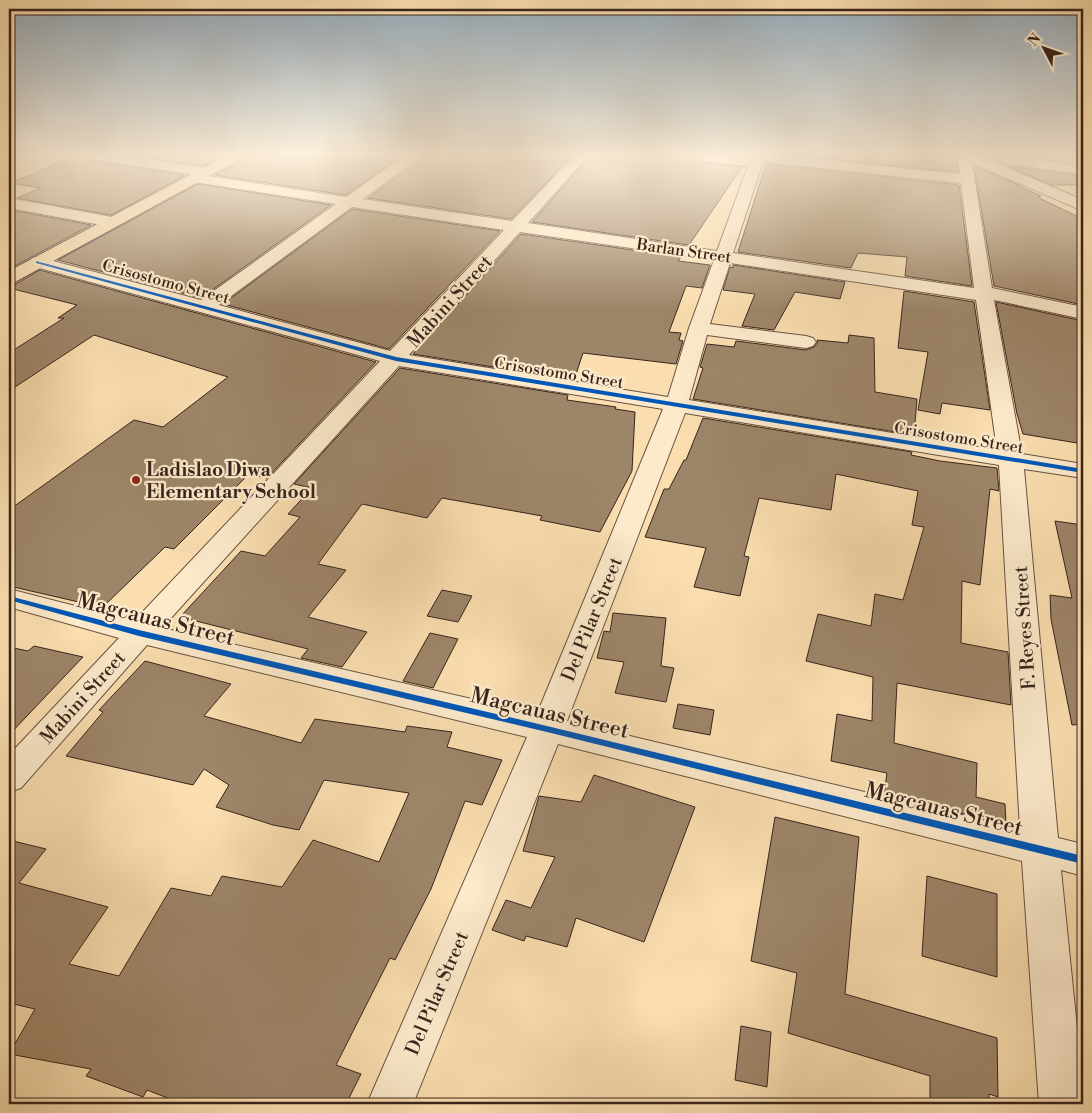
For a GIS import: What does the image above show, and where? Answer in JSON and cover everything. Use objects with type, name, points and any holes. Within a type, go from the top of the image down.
[{"type":"main road","points":[[9,278],[142,206]]},
{"type":"street","points":[[25,206],[112,222]]},
{"type":"street","points":[[206,306],[343,206]]},
{"type":"street","name":"Barlan Street","points":[[376,206],[1018,298],[1083,313]]},
{"type":"street","name":"Mabini Street","points":[[9,778],[139,633],[396,359],[535,206]]},
{"type":"street","name":"Del Pilar Street","points":[[390,1104],[548,729],[676,406],[699,328],[742,206]]},
{"type":"street","name":"F. Reyes Street","points":[[971,206],[1011,460],[1040,849],[1062,1104]]},
{"type":"street","name":"Crisostomo Street","points":[[38,262],[396,359],[1083,472]]},
{"type":"street","points":[[699,328],[806,342]]},
{"type":"street","name":"Magcauas Street","points":[[9,598],[139,633],[548,729],[1083,860]]},
{"type":"building","points":[[61,206],[128,206],[111,215]]},
{"type":"building","points":[[158,206],[330,206],[201,298],[58,260]]},
{"type":"building","points":[[422,206],[524,206],[511,219]]},
{"type":"building","points":[[546,206],[716,206],[689,245],[532,222]]},
{"type":"building","points":[[753,206],[962,206],[972,286],[905,276],[907,257],[858,253],[851,268],[738,252]]},
{"type":"building","points":[[981,206],[1056,206],[1083,219],[1083,305],[994,286]]},
{"type":"building","points":[[352,209],[500,231],[389,349],[223,304]]},
{"type":"building","points":[[16,211],[91,225],[9,269],[9,215]]},
{"type":"building","points":[[521,234],[681,257],[678,261],[710,265],[702,288],[686,286],[669,332],[681,333],[679,340],[683,341],[676,364],[583,353],[574,380],[413,354]]},
{"type":"building","points":[[733,265],[845,282],[840,299],[795,292],[774,330],[742,326],[755,294],[723,290],[730,267],[733,268]]},
{"type":"building","name":"Ladislao Diwa Elementary School","points":[[40,270],[376,362],[267,478],[249,474],[174,549],[165,547],[106,604],[87,599],[83,603],[9,586],[9,510],[134,420],[163,427],[228,377],[94,335],[9,391],[9,353],[64,318],[58,318],[77,305],[9,288],[9,285],[16,284]]},
{"type":"building","points":[[904,291],[974,302],[990,410],[942,403],[940,414],[918,410],[928,352],[898,348]]},
{"type":"building","points":[[996,302],[1083,321],[1083,444],[1023,434],[1017,414]]},
{"type":"building","points":[[849,335],[874,338],[875,392],[917,399],[914,435],[693,399],[703,368],[700,367],[707,344],[734,347],[736,341],[806,350],[814,347],[818,342],[817,340],[848,343]]},
{"type":"building","points":[[400,368],[568,395],[567,400],[616,407],[615,409],[635,412],[632,471],[600,532],[540,520],[542,516],[442,498],[427,518],[362,504],[318,564],[346,570],[308,617],[367,632],[342,667],[301,658],[308,649],[180,617],[241,551],[265,556],[300,517],[288,514],[312,488],[294,484]]},
{"type":"building","points":[[703,418],[912,452],[911,455],[940,461],[997,468],[999,491],[990,489],[980,585],[962,581],[961,643],[1008,652],[1011,705],[897,683],[894,743],[977,763],[976,797],[1005,804],[1006,824],[884,795],[887,773],[831,761],[837,714],[872,721],[873,677],[806,661],[818,614],[871,626],[875,594],[903,600],[924,527],[912,525],[918,491],[836,474],[831,510],[759,498],[744,556],[749,557],[740,596],[694,587],[706,548],[645,537],[664,489],[669,489],[684,460],[686,460]]},
{"type":"building","points":[[1055,521],[1083,525],[1083,724],[1072,725],[1051,619],[1050,595],[1072,598]]},
{"type":"building","points":[[442,590],[472,596],[458,622],[427,616]]},
{"type":"building","points":[[613,613],[666,618],[661,666],[674,668],[666,702],[615,693],[624,662],[597,658],[604,631],[610,632]]},
{"type":"building","points":[[430,633],[458,639],[433,688],[403,681]]},
{"type":"building","points":[[34,646],[83,657],[9,735],[9,647],[28,651]]},
{"type":"building","points":[[145,661],[231,684],[204,716],[301,743],[315,719],[405,732],[407,726],[452,732],[447,747],[502,760],[482,805],[465,801],[431,889],[395,960],[390,958],[336,1065],[361,1074],[346,1104],[183,1104],[147,1090],[143,1097],[86,1076],[91,1069],[9,1054],[35,1009],[9,1003],[9,840],[46,849],[19,883],[108,907],[69,964],[119,976],[171,888],[211,896],[222,876],[282,887],[313,840],[379,862],[409,793],[324,780],[299,830],[273,825],[216,807],[229,785],[204,769],[193,785],[66,756],[103,712],[99,710]]},
{"type":"building","points":[[678,704],[714,710],[710,735],[673,728]]},
{"type":"building","points":[[594,775],[695,807],[644,942],[576,918],[567,947],[526,936],[524,941],[492,930],[506,900],[531,908],[555,857],[523,851],[539,796],[581,802]]},
{"type":"building","points":[[775,817],[859,837],[845,994],[997,1038],[998,1097],[989,1094],[989,1104],[930,1104],[930,1076],[788,1033],[797,973],[751,961]]},
{"type":"building","points":[[927,876],[997,894],[997,977],[922,956]]},
{"type":"building","points":[[741,1026],[771,1032],[767,1087],[735,1080]]},
{"type":"cycle path","points":[[38,262],[396,359],[1083,471]]},
{"type":"cycle path","points":[[9,598],[139,633],[547,729],[1083,860]]},
{"type":"place","name":"Ladislao Diwa Elementary School","points":[[136,480]]}]
